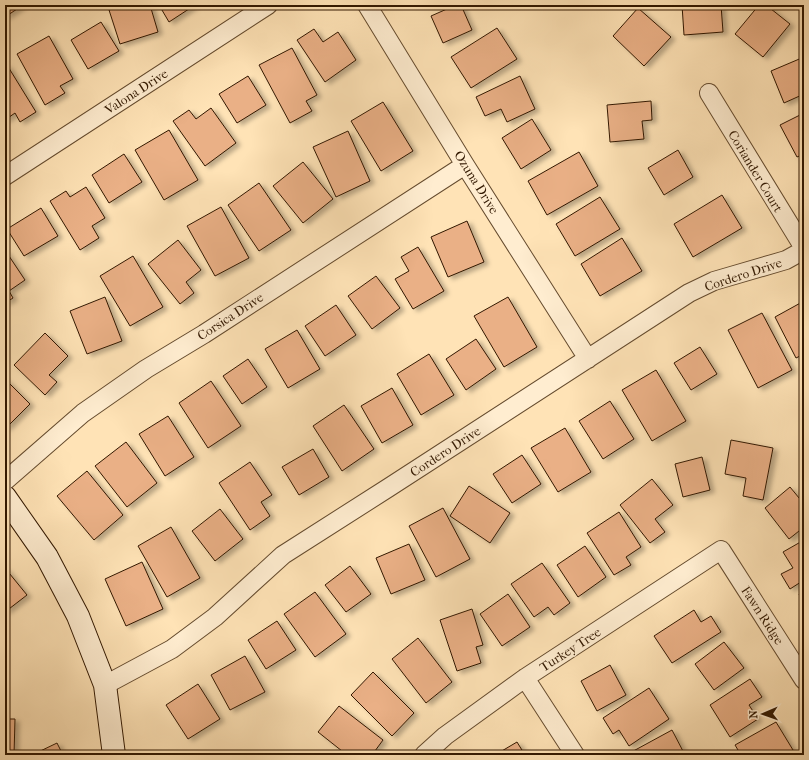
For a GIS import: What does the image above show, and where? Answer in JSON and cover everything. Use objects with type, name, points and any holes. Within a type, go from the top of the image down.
[{"type":"street","name":"Valona Drive","points":[[5,176],[268,5]]},
{"type":"street","name":"Ozuna Drive","points":[[367,5],[465,165],[588,359]]},
{"type":"street","name":"Coriander Court","points":[[709,93],[804,249]]},
{"type":"street","name":"Corsica Drive","points":[[5,481],[82,413],[146,368],[204,334],[465,165]]},
{"type":"street","name":"Cordero Drive","points":[[104,684],[172,649],[215,617],[283,555],[689,293],[714,282],[786,260],[804,249]]},
{"type":"street","points":[[5,497],[47,557],[78,616],[104,684],[114,755]]},
{"type":"street","name":"Turkey Tree","points":[[424,755],[445,736],[525,678],[721,550]]},
{"type":"street","name":"Fawn Ridge","points":[[721,550],[804,680]]},
{"type":"street","points":[[525,678],[575,755]]},
{"type":"building","points":[[5,5],[23,5],[5,17]]},
{"type":"building","points":[[126,5],[150,5],[158,32],[120,44],[109,10]]},
{"type":"building","points":[[159,5],[195,5],[169,22]]},
{"type":"building","points":[[456,5],[461,5],[472,30],[443,43],[431,16]]},
{"type":"building","points":[[682,5],[721,5],[723,32],[684,35]]},
{"type":"building","points":[[759,5],[766,5],[790,24],[763,57],[735,34]]},
{"type":"building","points":[[638,8],[671,37],[644,66],[613,36]]},
{"type":"building","points":[[101,22],[119,51],[88,69],[71,40]]},
{"type":"building","points":[[497,28],[517,59],[471,88],[451,57]]},
{"type":"building","points":[[314,29],[323,42],[338,32],[356,60],[325,82],[297,40]]},
{"type":"building","points":[[49,36],[73,79],[60,86],[65,93],[45,105],[17,54]]},
{"type":"building","points":[[292,48],[317,95],[306,101],[312,111],[290,123],[259,65]]},
{"type":"building","points":[[804,57],[804,94],[784,103],[771,71]]},
{"type":"building","points":[[7,65],[36,112],[20,122],[15,113],[5,120],[5,66]]},
{"type":"building","points":[[248,76],[266,105],[237,123],[219,94]]},
{"type":"building","points":[[520,76],[535,109],[507,122],[501,109],[485,116],[476,97]]},
{"type":"building","points":[[651,101],[652,120],[642,121],[644,139],[610,142],[607,105]]},
{"type":"building","points":[[383,102],[413,151],[381,171],[351,121]]},
{"type":"building","points":[[211,108],[236,143],[205,166],[173,121],[189,110],[196,119]]},
{"type":"building","points":[[804,113],[804,154],[797,157],[780,125]]},
{"type":"building","points":[[532,119],[551,150],[521,169],[502,138]]},
{"type":"building","points":[[169,130],[198,180],[164,200],[135,150]]},
{"type":"building","points":[[348,131],[370,181],[336,197],[313,147]]},
{"type":"building","points":[[678,150],[693,177],[664,195],[648,168]]},
{"type":"building","points":[[579,152],[598,186],[547,215],[528,181]]},
{"type":"building","points":[[124,154],[142,182],[109,203],[92,175]]},
{"type":"building","points":[[303,162],[333,199],[303,223],[273,186]]},
{"type":"building","points":[[259,183],[291,230],[259,251],[228,205]]},
{"type":"building","points":[[86,187],[105,218],[92,226],[99,238],[80,250],[50,201],[66,191],[70,197]]},
{"type":"building","points":[[722,195],[742,228],[693,257],[674,224]]},
{"type":"building","points":[[600,197],[620,229],[575,256],[556,224]]},
{"type":"building","points":[[221,207],[249,258],[215,276],[187,226]]},
{"type":"building","points":[[41,208],[58,236],[24,256],[7,229]]},
{"type":"building","points":[[467,221],[484,262],[448,277],[431,237]]},
{"type":"building","points":[[622,238],[642,271],[600,296],[581,264]]},
{"type":"building","points":[[178,240],[201,270],[186,282],[194,293],[180,304],[148,264]]},
{"type":"building","points":[[418,247],[444,291],[413,309],[395,279],[409,271],[401,257]]},
{"type":"building","points":[[5,250],[25,280],[9,291],[13,298],[5,303]]},
{"type":"building","points":[[133,256],[163,307],[130,326],[100,276]]},
{"type":"building","points":[[376,276],[400,308],[372,329],[348,296]]},
{"type":"building","points":[[105,297],[122,341],[87,354],[70,311]]},
{"type":"building","points":[[508,297],[537,347],[504,367],[474,316]]},
{"type":"building","points":[[804,301],[804,354],[796,358],[775,317]]},
{"type":"building","points":[[336,305],[356,335],[325,356],[305,326]]},
{"type":"building","points":[[762,313],[792,370],[758,388],[728,330]]},
{"type":"building","points":[[297,330],[320,369],[288,388],[265,349]]},
{"type":"building","points":[[45,333],[68,356],[49,375],[57,382],[45,395],[14,365]]},
{"type":"building","points":[[476,339],[496,369],[466,390],[446,359]]},
{"type":"building","points":[[700,347],[717,374],[691,390],[674,363]]},
{"type":"building","points":[[429,354],[454,395],[421,415],[397,374]]},
{"type":"building","points":[[248,359],[267,387],[242,404],[223,376]]},
{"type":"building","points":[[656,370],[686,421],[652,441],[622,390]]},
{"type":"building","points":[[5,379],[30,404],[5,429]]},
{"type":"building","points":[[211,381],[241,426],[208,448],[179,403]]},
{"type":"building","points":[[392,388],[413,425],[382,443],[361,406]]},
{"type":"building","points":[[610,401],[634,439],[603,459],[579,421]]},
{"type":"building","points":[[344,405],[374,449],[342,471],[313,426]]},
{"type":"building","points":[[168,416],[194,457],[165,476],[139,434]]},
{"type":"building","points":[[565,428],[591,472],[558,492],[531,448]]},
{"type":"building","points":[[731,440],[773,448],[763,500],[743,496],[746,478],[725,474]]},
{"type":"building","points":[[126,442],[157,483],[127,507],[95,466]]},
{"type":"building","points":[[313,449],[329,477],[299,495],[282,467]]},
{"type":"building","points":[[522,455],[541,484],[512,503],[493,474]]},
{"type":"building","points":[[702,457],[710,490],[683,497],[675,464]]},
{"type":"building","points":[[250,462],[272,495],[261,502],[270,516],[250,530],[219,483]]},
{"type":"building","points":[[87,471],[123,515],[94,540],[57,496]]},
{"type":"building","points":[[652,479],[673,505],[655,519],[665,532],[650,543],[620,505]]},
{"type":"building","points":[[469,486],[510,513],[490,543],[450,516]]},
{"type":"building","points":[[790,487],[804,504],[804,527],[789,539],[765,508]]},
{"type":"building","points":[[443,508],[470,559],[436,577],[409,526]]},
{"type":"building","points":[[220,509],[243,539],[215,561],[192,531]]},
{"type":"building","points":[[619,512],[641,547],[626,557],[631,565],[614,575],[587,533]]},
{"type":"building","points":[[171,527],[200,578],[167,597],[138,546]]},
{"type":"building","points":[[804,540],[804,580],[790,589],[781,574],[793,568],[783,552]]},
{"type":"building","points":[[409,544],[425,580],[391,594],[376,558]]},
{"type":"building","points":[[585,546],[606,577],[578,597],[557,565]]},
{"type":"building","points":[[142,562],[163,609],[126,626],[105,579]]},
{"type":"building","points":[[542,563],[570,603],[554,615],[548,607],[534,617],[511,584]]},
{"type":"building","points":[[350,566],[371,594],[346,612],[325,585]]},
{"type":"building","points":[[5,568],[27,595],[5,612]]},
{"type":"building","points":[[804,591],[804,603],[799,594]]},
{"type":"building","points":[[315,592],[346,634],[315,657],[284,614]]},
{"type":"building","points":[[508,594],[530,627],[502,646],[480,614]]},
{"type":"building","points":[[472,609],[483,645],[476,647],[481,663],[457,671],[440,620]]},
{"type":"building","points":[[694,610],[701,622],[711,616],[721,632],[672,663],[654,636]]},
{"type":"building","points":[[277,621],[296,650],[266,669],[248,640]]},
{"type":"building","points":[[418,638],[452,682],[426,703],[392,659]]},
{"type":"building","points":[[724,642],[744,668],[714,690],[695,664]]},
{"type":"building","points":[[245,656],[265,692],[230,710],[211,675]]},
{"type":"building","points":[[610,665],[626,695],[597,711],[581,681]]},
{"type":"building","points":[[373,672],[414,713],[392,736],[351,695]]},
{"type":"building","points":[[750,679],[762,697],[749,705],[758,719],[730,737],[710,705]]},
{"type":"building","points":[[198,684],[220,719],[188,739],[166,705]]},
{"type":"building","points":[[649,688],[669,719],[629,746],[619,730],[613,734],[603,718]]},
{"type":"building","points":[[339,706],[383,740],[372,755],[347,755],[318,732]]},
{"type":"building","points":[[5,719],[15,719],[14,755],[5,755]]},
{"type":"building","points":[[776,722],[793,750],[785,755],[741,755],[735,745]]},
{"type":"building","points":[[672,730],[685,755],[626,755]]},
{"type":"building","points":[[517,742],[525,755],[495,755]]},
{"type":"building","points":[[57,743],[63,755],[32,755]]}]
